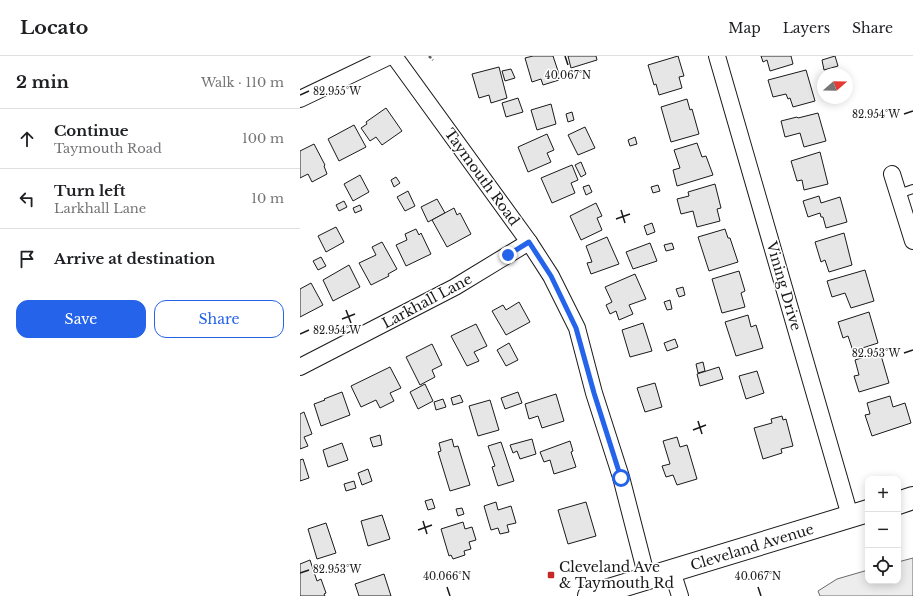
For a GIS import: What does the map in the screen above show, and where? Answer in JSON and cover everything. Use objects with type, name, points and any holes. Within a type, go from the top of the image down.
[{"type":"main road","points":[[901,502],[913,498]]},
{"type":"main road","name":"Cleveland Avenue","points":[[589,596],[859,514]]},
{"type":"street","points":[[300,99],[390,56]]},
{"type":"street","name":"Taymouth Road","points":[[394,56],[529,242],[551,276],[576,328],[594,393],[621,478],[647,578]]},
{"type":"street","name":"Vining Drive","points":[[717,56],[859,514]]},
{"type":"street","points":[[892,174],[906,192],[913,241]]},
{"type":"street","name":"Larkhall Lane","points":[[300,367],[455,287],[529,242]]},
{"type":"street","points":[[672,571],[680,596]]},
{"type":"path","points":[[429,56],[433,60]]},
{"type":"shaded area","points":[[913,558],[913,596],[820,596],[818,591],[837,579],[865,571],[865,584],[901,584],[901,561]]},
{"type":"building","points":[[533,56],[553,56],[559,74],[557,75],[559,80],[543,85],[541,79],[532,82],[525,58]]},
{"type":"building","points":[[568,56],[596,56],[597,60],[571,68]]},
{"type":"building","points":[[678,56],[684,76],[679,77],[682,88],[659,95],[656,84],[654,85],[648,65]]},
{"type":"building","points":[[761,56],[791,56],[793,64],[770,71],[767,60],[763,62]]},
{"type":"building","points":[[835,56],[838,66],[824,68],[822,60]]},
{"type":"building","points":[[499,67],[507,98],[491,103],[489,95],[479,98],[472,74]]},
{"type":"building","points":[[511,69],[515,78],[505,81],[502,71]]},
{"type":"building","points":[[806,70],[815,101],[793,107],[790,98],[788,99],[786,94],[773,97],[768,80]]},
{"type":"building","points":[[518,98],[523,112],[506,117],[502,103]]},
{"type":"building","points":[[687,99],[690,110],[692,109],[699,134],[671,142],[661,107]]},
{"type":"building","points":[[551,104],[556,124],[537,130],[531,110]]},
{"type":"building","points":[[386,108],[402,131],[382,145],[376,137],[370,141],[361,128],[367,124],[366,122]]},
{"type":"building","points":[[572,112],[574,120],[568,122],[566,114]]},
{"type":"building","points":[[818,113],[826,141],[804,147],[800,133],[785,137],[781,121]]},
{"type":"building","points":[[354,125],[366,147],[339,161],[328,139]]},
{"type":"building","points":[[585,127],[595,148],[578,155],[568,135]]},
{"type":"building","points":[[547,134],[554,150],[547,153],[551,162],[528,172],[518,147]]},
{"type":"building","points":[[635,137],[637,144],[630,146],[628,140]]},
{"type":"building","points":[[697,143],[702,157],[706,156],[713,175],[677,186],[673,170],[680,168],[674,150]]},
{"type":"building","points":[[314,144],[325,165],[327,174],[312,182],[308,174],[300,178],[300,151]]},
{"type":"building","points":[[820,152],[828,184],[804,190],[802,180],[797,181],[791,161]]},
{"type":"building","points":[[581,162],[586,174],[581,177],[575,165]]},
{"type":"building","points":[[572,165],[578,180],[571,183],[575,193],[552,203],[541,178]]},
{"type":"building","points":[[360,175],[369,192],[353,201],[344,184]]},
{"type":"building","points":[[396,177],[400,183],[394,187],[391,180]]},
{"type":"building","points":[[715,184],[721,208],[717,209],[720,221],[697,227],[693,211],[681,214],[677,199],[689,196],[688,192]]},
{"type":"building","points":[[589,185],[592,192],[586,195],[583,187]]},
{"type":"building","points":[[658,185],[660,191],[653,193],[651,187]]},
{"type":"building","points":[[408,191],[415,206],[405,211],[397,197]]},
{"type":"building","points":[[819,196],[821,203],[840,197],[847,222],[826,228],[823,217],[821,217],[820,213],[808,217],[803,201]]},
{"type":"building","points":[[437,199],[445,213],[428,222],[421,207]]},
{"type":"building","points":[[344,201],[347,207],[339,211],[336,205]]},
{"type":"building","points":[[596,203],[602,216],[597,218],[602,230],[581,240],[570,216]]},
{"type":"building","points":[[360,205],[362,210],[355,213],[353,208]]},
{"type":"building","points":[[454,208],[457,215],[460,213],[471,234],[447,247],[432,220]]},
{"type":"building","points":[[652,223],[655,232],[647,235],[644,226]]},
{"type":"building","points":[[336,227],[344,242],[326,252],[318,236]]},
{"type":"building","points":[[416,229],[419,235],[421,233],[431,254],[406,266],[396,245],[407,240],[405,234]]},
{"type":"building","points":[[725,229],[728,238],[730,238],[738,262],[709,271],[698,237]]},
{"type":"building","points":[[844,233],[852,265],[829,272],[825,260],[821,262],[815,242]]},
{"type":"building","points":[[607,237],[619,264],[591,274],[587,263],[592,262],[586,246]]},
{"type":"building","points":[[382,242],[397,269],[388,274],[389,276],[371,285],[359,263],[376,255],[372,247]]},
{"type":"building","points":[[650,243],[657,261],[633,269],[626,252]]},
{"type":"building","points":[[672,243],[674,249],[666,251],[664,245]]},
{"type":"building","points":[[321,257],[326,266],[318,270],[313,261]]},
{"type":"building","points":[[349,265],[360,287],[333,301],[323,280]]},
{"type":"building","points":[[865,270],[874,301],[851,308],[845,293],[832,297],[827,281]]},
{"type":"building","points":[[739,271],[745,291],[741,293],[745,307],[722,313],[712,279]]},
{"type":"building","points":[[635,274],[646,299],[629,305],[633,314],[619,320],[616,311],[610,314],[606,305],[612,302],[605,287]]},
{"type":"building","points":[[311,283],[323,305],[300,317],[300,289]]},
{"type":"building","points":[[683,287],[685,295],[679,297],[676,289]]},
{"type":"building","points":[[670,300],[672,309],[667,310],[664,302]]},
{"type":"building","points":[[519,302],[530,322],[506,335],[492,311],[503,305],[506,310]]},
{"type":"building","points":[[869,312],[878,343],[853,351],[848,336],[843,338],[838,322]]},
{"type":"building","points":[[748,315],[751,327],[756,325],[763,348],[736,356],[725,322]]},
{"type":"building","points":[[643,323],[652,351],[630,357],[622,330]]},
{"type":"building","points":[[476,324],[487,346],[474,352],[479,361],[467,366],[451,336]]},
{"type":"building","points":[[675,339],[678,347],[667,351],[664,343]]},
{"type":"building","points":[[509,343],[518,360],[506,366],[497,350]]},
{"type":"building","points":[[432,344],[442,365],[432,370],[435,377],[420,385],[406,357]]},
{"type":"building","points":[[880,352],[889,383],[859,392],[854,376],[859,375],[855,360]]},
{"type":"building","points":[[703,362],[705,371],[698,373],[696,364]]},
{"type":"building","points":[[390,367],[401,388],[390,393],[394,401],[380,408],[376,400],[361,407],[351,386]]},
{"type":"building","points":[[719,367],[723,379],[700,386],[697,374]]},
{"type":"building","points":[[757,371],[764,393],[746,399],[739,376]]},
{"type":"building","points":[[655,383],[662,407],[645,412],[637,388]]},
{"type":"building","points":[[425,384],[433,401],[418,409],[410,392]]},
{"type":"building","points":[[342,392],[350,415],[321,426],[314,404]]},
{"type":"building","points":[[518,392],[522,403],[505,409],[501,398]]},
{"type":"building","points":[[556,394],[564,421],[542,428],[538,416],[529,419],[525,404]]},
{"type":"building","points":[[460,395],[463,402],[453,405],[451,398]]},
{"type":"building","points":[[890,396],[893,407],[905,403],[911,423],[872,436],[865,415],[870,414],[867,403]]},
{"type":"building","points":[[443,399],[446,407],[436,410],[434,402]]},
{"type":"building","points":[[490,400],[499,430],[478,436],[469,406]]},
{"type":"building","points":[[304,412],[312,434],[304,437],[308,446],[300,449],[300,414]]},
{"type":"building","points":[[782,416],[783,420],[786,419],[793,446],[781,449],[782,453],[763,459],[754,428],[772,423],[771,419]]},
{"type":"building","points":[[380,435],[382,445],[373,447],[370,438]]},
{"type":"building","points":[[677,437],[680,447],[687,445],[697,479],[677,485],[673,475],[666,477],[662,466],[670,464],[663,441]]},
{"type":"building","points":[[452,439],[454,447],[458,446],[470,485],[450,491],[438,452],[441,451],[439,443]]},
{"type":"building","points":[[532,439],[536,454],[520,459],[517,451],[513,453],[510,445]]},
{"type":"building","points":[[570,441],[573,451],[571,452],[576,467],[554,474],[550,460],[544,462],[540,452]]},
{"type":"building","points":[[501,442],[514,481],[498,486],[492,467],[495,466],[488,446]]},
{"type":"building","points":[[342,443],[348,460],[328,467],[323,450]]},
{"type":"building","points":[[303,459],[309,478],[300,481],[300,460]]},
{"type":"building","points":[[368,469],[372,481],[362,485],[358,473]]},
{"type":"building","points":[[354,481],[356,488],[346,491],[344,484]]},
{"type":"building","points":[[432,499],[435,508],[428,510],[425,501]]},
{"type":"building","points":[[496,502],[498,510],[511,506],[516,523],[507,525],[509,532],[500,534],[498,528],[491,530],[484,506]]},
{"type":"building","points":[[586,502],[596,536],[568,544],[558,510]]},
{"type":"building","points":[[462,508],[464,514],[458,516],[456,509]]},
{"type":"building","points":[[382,515],[390,539],[368,546],[361,521]]},
{"type":"building","points":[[463,522],[465,529],[472,527],[476,540],[469,542],[471,549],[464,551],[465,555],[453,559],[451,555],[449,556],[441,529]]},
{"type":"building","points":[[326,523],[336,553],[317,559],[308,529]]},
{"type":"building","points":[[310,560],[317,581],[321,579],[326,593],[324,594],[325,596],[300,596],[300,564]]},
{"type":"building","points":[[384,574],[391,596],[359,596],[355,584]]},
{"type":"place","name":"Cleveland Ave & Taymouth Rd","points":[[551,575]]},
{"type":"route","points":[[508,255],[529,242],[551,276],[576,328],[594,393],[621,478]]}]
